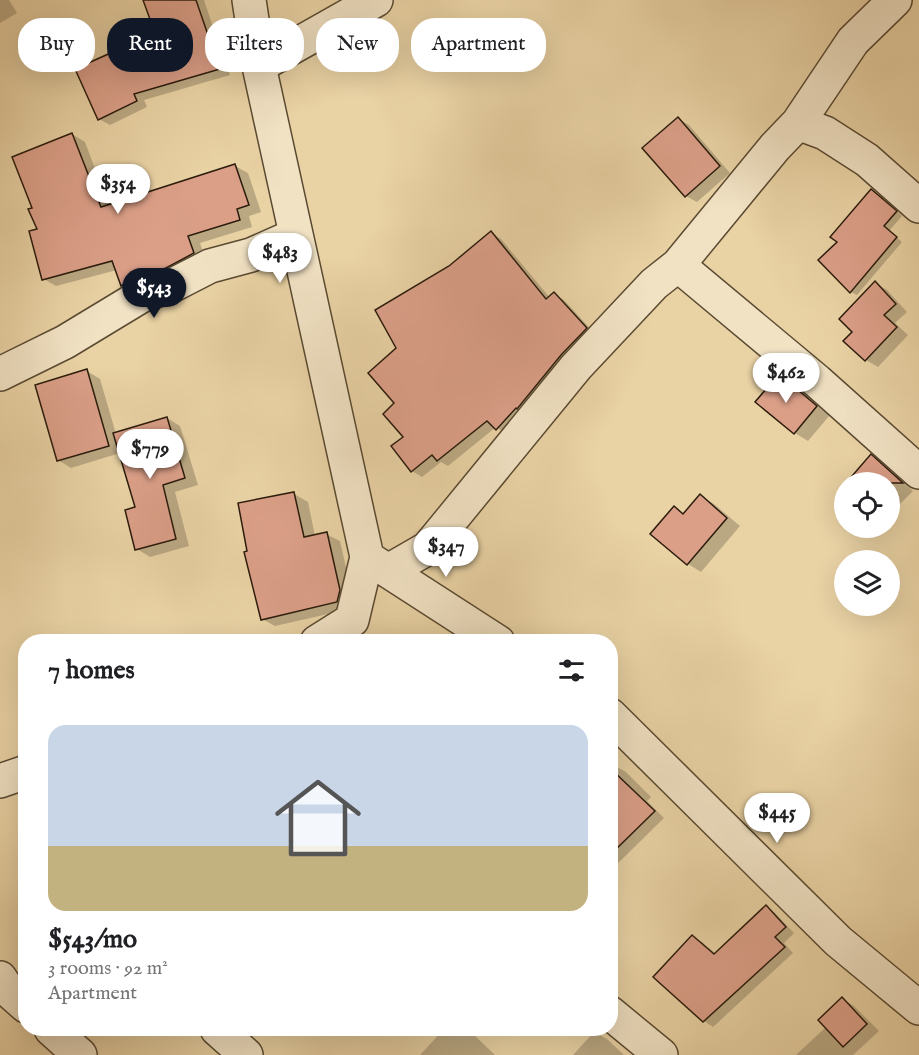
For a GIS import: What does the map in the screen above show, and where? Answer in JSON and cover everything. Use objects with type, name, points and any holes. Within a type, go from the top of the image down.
[{"type":"street","points":[[249,0],[252,18]]},
{"type":"street","points":[[304,41],[376,0]]},
{"type":"street","points":[[377,564],[428,548],[576,367],[654,284],[678,265],[775,147],[798,123],[853,41],[895,0]]},
{"type":"street","points":[[260,72],[296,236],[377,564],[352,620],[330,634]]},
{"type":"street","points":[[798,123],[825,133],[867,160],[919,206]]},
{"type":"street","points":[[0,374],[65,342],[141,297],[173,285],[210,266],[251,255],[296,236]]},
{"type":"street","points":[[678,265],[817,381],[919,472]]},
{"type":"street","points":[[377,564],[486,634]]},
{"type":"street","points":[[618,723],[838,941],[919,1008]]},
{"type":"street","points":[[0,781],[18,775]]},
{"type":"street","points":[[0,978],[18,999]]},
{"type":"street","points":[[618,1020],[661,1055]]},
{"type":"street","points":[[59,1036],[80,1055]]},
{"type":"street","points":[[225,1036],[246,1055]]},
{"type":"building","points":[[143,0],[196,0],[205,26],[205,72],[210,72],[134,94],[137,101],[98,120],[76,72],[95,72],[95,60],[107,55],[107,72],[193,72],[193,18],[150,18]]},
{"type":"building","points":[[678,117],[720,166],[685,197],[642,148]]},
{"type":"building","points":[[72,133],[101,207],[235,164],[249,205],[237,209],[240,220],[188,236],[194,253],[166,268],[135,278],[121,286],[112,261],[42,280],[29,231],[37,229],[28,209],[32,208],[12,157]]},
{"type":"building","points":[[871,189],[897,211],[884,226],[897,237],[850,293],[818,260],[837,242],[830,237]]},
{"type":"building","points":[[491,231],[546,299],[554,292],[587,328],[496,430],[487,421],[437,461],[432,455],[411,472],[391,446],[403,437],[383,414],[394,403],[368,373],[396,348],[375,310],[449,266]]},
{"type":"building","points":[[875,281],[896,304],[884,315],[897,327],[865,361],[843,341],[852,332],[839,319]]},
{"type":"building","points":[[87,369],[109,446],[57,461],[35,385]]},
{"type":"building","points":[[779,374],[817,406],[794,434],[755,402]]},
{"type":"building","points":[[167,417],[185,478],[163,485],[176,539],[135,550],[125,510],[135,507],[113,433]]},
{"type":"building","points":[[871,454],[891,472],[855,472]]},
{"type":"building","points":[[294,492],[304,537],[327,532],[340,590],[337,602],[261,620],[244,552],[247,551],[238,503]]},
{"type":"building","points":[[700,494],[727,518],[687,565],[650,534],[674,506],[683,514]]},
{"type":"building","points":[[618,776],[655,811],[618,847]]},
{"type":"building","points":[[766,905],[786,927],[775,937],[785,947],[703,1022],[653,977],[692,935],[714,954]]},
{"type":"building","points":[[842,997],[867,1024],[843,1047],[818,1020]]}]
